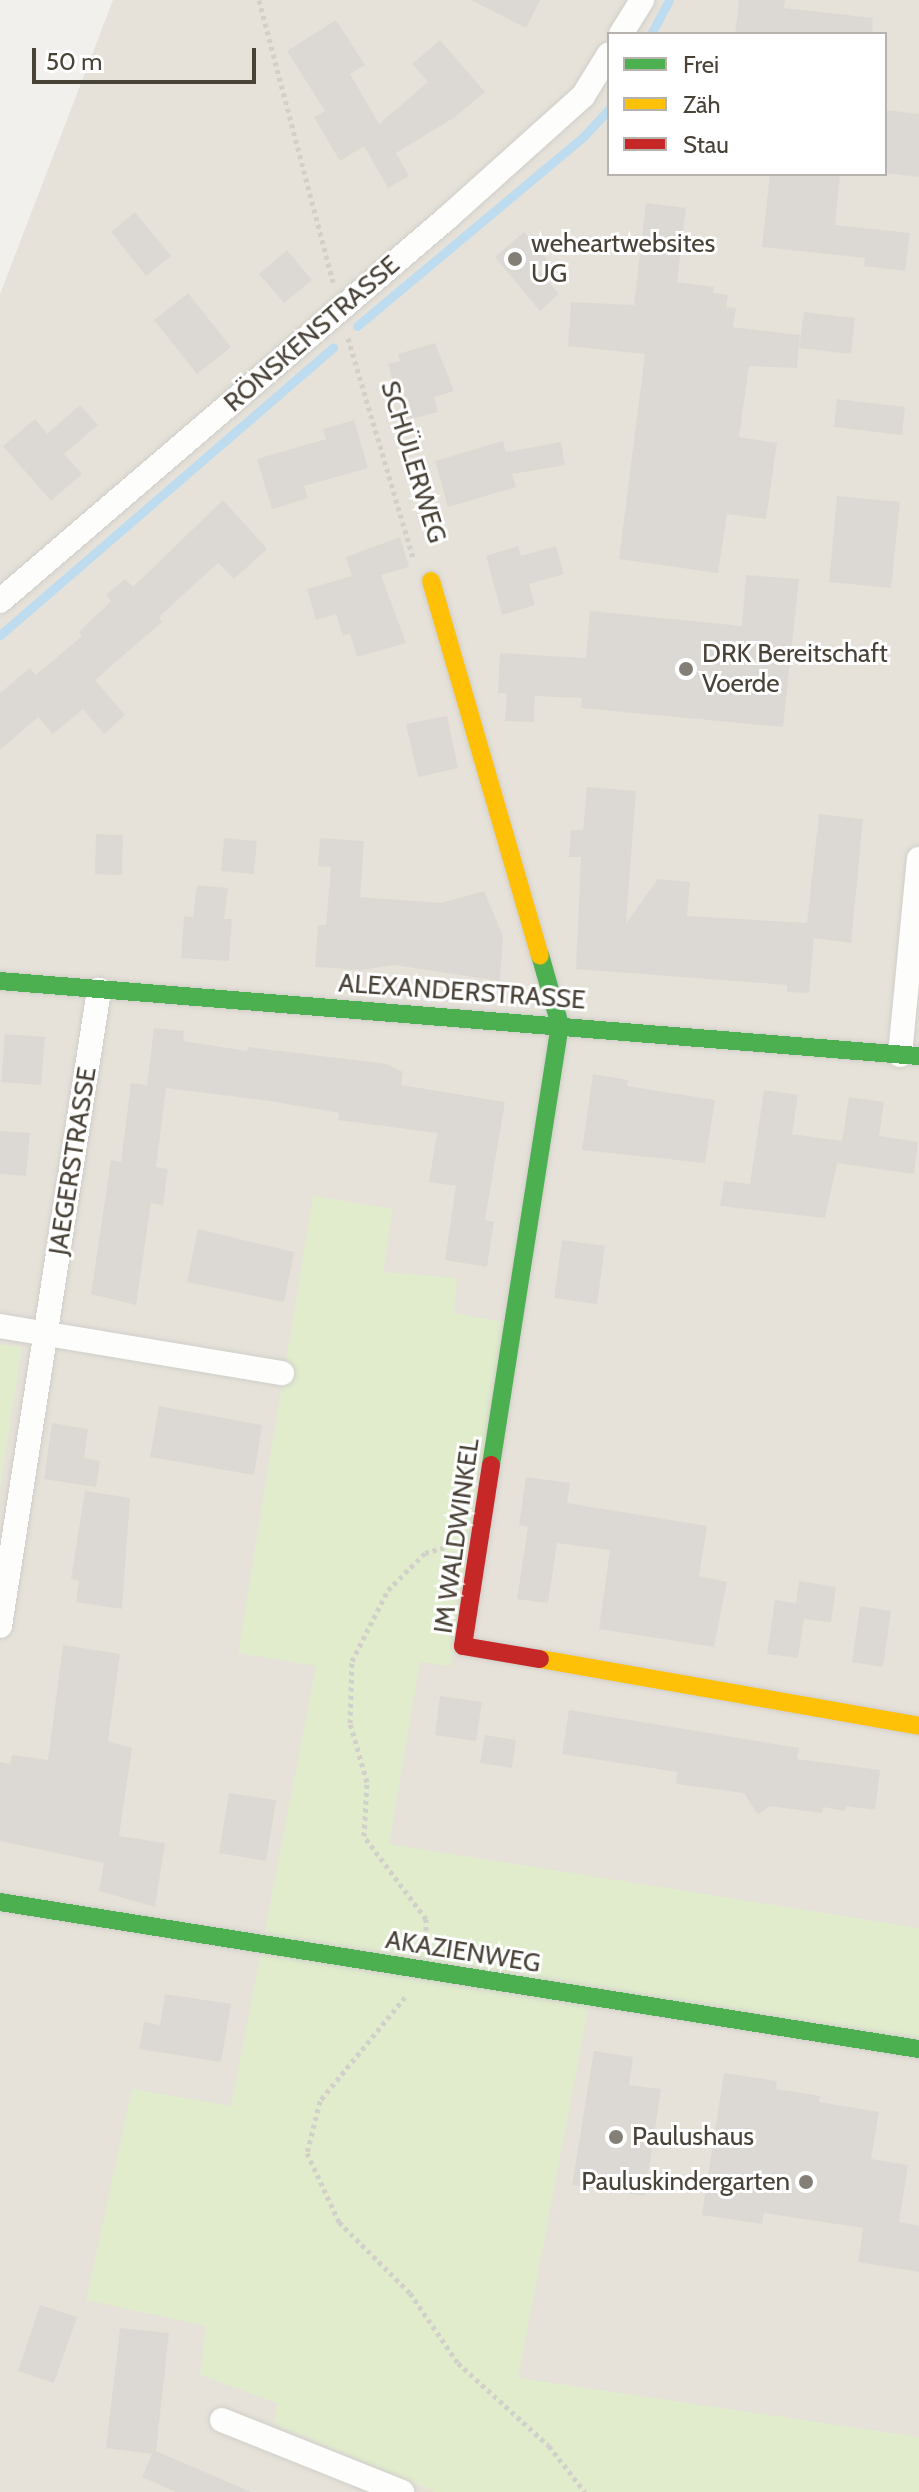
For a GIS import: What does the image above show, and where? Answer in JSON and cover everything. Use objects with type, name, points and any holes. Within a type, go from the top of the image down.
[{"type":"street","points":[[622,32],[642,0]]},
{"type":"street","name":"RÖNSKENSTRASSE","points":[[0,601],[340,310],[583,96],[607,57]]},
{"type":"street","name":"SCHÜLERWEG","points":[[431,581],[560,1025]]},
{"type":"street","points":[[909,1055],[919,859]]},
{"type":"street","name":"ALEXANDERSTRASSE","points":[[0,981],[909,1055]]},
{"type":"street","name":"JAEGERSTRASSE","points":[[0,1626],[99,990]]},
{"type":"street","name":"IM WALDWINKEL","points":[[560,1025],[463,1646],[919,1726]]},
{"type":"street","points":[[0,1326],[46,1331],[282,1373]]},
{"type":"street","name":"AKAZIENWEG","points":[[0,1902],[919,2049]]},
{"type":"street","points":[[222,2420],[402,2492]]},
{"type":"path","name":"SCHÜLERWEG","points":[[259,0],[340,310],[409,553],[431,581]]},
{"type":"path","points":[[482,1538],[425,1553],[388,1590],[352,1661],[350,1723],[367,1782],[364,1836],[426,1919],[425,1972],[320,2101],[307,2153],[339,2222],[410,2293],[458,2363],[549,2446],[585,2492]]},
{"type":"shaded area","points":[[113,0],[919,0],[919,2492],[0,2492],[0,294]]},
{"type":"green space","points":[[313,1196],[393,1209],[383,1272],[457,1278],[454,1313],[507,1323],[451,1666],[420,1662],[389,1844],[919,1928],[919,2049],[590,1999],[518,2378],[919,2437],[919,2492],[435,2492],[274,2424],[277,2403],[200,2375],[206,2326],[86,2300],[132,2089],[231,2106],[316,1666],[238,1653]]},
{"type":"green space","points":[[0,1344],[22,1347],[0,1488]]},
{"type":"building","points":[[471,0],[540,0],[526,28]]},
{"type":"building","points":[[739,0],[785,0],[784,8],[873,18],[872,32],[735,32]]},
{"type":"building","points":[[336,20],[365,65],[350,74],[379,124],[428,82],[412,64],[440,40],[485,92],[455,117],[396,153],[409,176],[388,188],[364,146],[340,161],[314,117],[325,111],[287,51]]},
{"type":"building","points":[[887,110],[919,114],[919,177],[887,173]]},
{"type":"building","points":[[770,176],[840,176],[835,225],[910,233],[905,271],[864,266],[865,258],[762,247]]},
{"type":"building","points":[[646,203],[686,208],[677,282],[714,287],[713,293],[728,295],[726,307],[736,308],[733,327],[800,335],[797,368],[749,366],[739,437],[777,443],[766,519],[727,514],[718,573],[619,559],[645,354],[568,346],[571,302],[634,305]]},
{"type":"building","points":[[135,212],[171,256],[146,276],[111,232]]},
{"type":"building","points":[[524,232],[547,259],[537,268],[559,294],[540,311],[495,257]]},
{"type":"building","points":[[287,250],[312,280],[284,303],[259,274]]},
{"type":"building","points":[[188,293],[231,347],[197,374],[154,320]]},
{"type":"building","points":[[804,312],[855,318],[851,354],[799,348]]},
{"type":"building","points":[[435,343],[454,391],[434,397],[438,412],[404,421],[388,364],[400,361],[398,354]]},
{"type":"building","points":[[837,399],[905,407],[902,435],[834,427]]},
{"type":"building","points":[[80,405],[98,425],[64,454],[82,474],[51,501],[3,446],[35,419],[47,434]]},
{"type":"building","points":[[354,420],[368,468],[304,486],[308,498],[272,509],[257,459],[326,439],[323,429]]},
{"type":"building","points":[[503,441],[506,452],[561,442],[565,465],[512,474],[516,487],[448,507],[435,461]]},
{"type":"building","points":[[837,496],[900,502],[891,588],[829,582]]},
{"type":"building","points":[[223,500],[267,549],[234,579],[218,563],[159,617],[162,622],[95,680],[125,715],[104,734],[83,709],[53,734],[38,717],[0,750],[0,693],[30,668],[36,675],[82,636],[79,632],[111,601],[106,595],[125,579],[133,587]]},
{"type":"building","points":[[400,537],[409,567],[381,575],[406,643],[357,657],[350,633],[343,636],[336,614],[316,620],[307,589],[352,576],[346,557]]},
{"type":"building","points":[[518,546],[521,556],[556,546],[564,574],[529,584],[535,605],[502,615],[486,556]]},
{"type":"building","name":"DRK Bereitschaft Voerde","points":[[746,575],[799,579],[783,727],[581,708],[582,698],[535,696],[534,722],[505,721],[507,694],[498,693],[500,653],[586,658],[590,611],[742,626]]},
{"type":"building","points":[[447,716],[458,768],[418,777],[406,724]]},
{"type":"building","points":[[587,787],[636,791],[626,923],[658,879],[690,882],[687,916],[807,923],[819,814],[863,819],[851,943],[814,938],[809,993],[787,992],[787,985],[576,969],[581,857],[569,857],[571,830],[583,830]]},
{"type":"building","points":[[96,834],[123,835],[122,875],[95,874]]},
{"type":"building","points":[[224,838],[257,841],[254,874],[221,871]]},
{"type":"building","points":[[320,838],[364,841],[360,897],[441,903],[484,891],[503,936],[500,981],[394,965],[362,970],[315,967],[318,925],[326,925],[331,867],[318,866]]},
{"type":"building","points":[[197,885],[228,888],[224,919],[232,919],[229,961],[181,958],[184,916],[193,917]]},
{"type":"building","points":[[154,1028],[184,1031],[183,1041],[247,1051],[248,1047],[387,1064],[403,1072],[401,1085],[505,1102],[485,1220],[494,1222],[487,1267],[445,1260],[456,1186],[429,1182],[437,1133],[338,1120],[339,1113],[270,1101],[166,1088],[156,1167],[168,1169],[163,1205],[151,1203],[136,1305],[91,1294],[111,1160],[121,1162],[131,1083],[147,1085]]},
{"type":"building","points":[[5,1034],[45,1037],[41,1085],[1,1082]]},
{"type":"building","points":[[593,1074],[628,1080],[627,1086],[715,1100],[705,1163],[582,1150]]},
{"type":"building","points":[[764,1090],[798,1095],[792,1134],[842,1141],[849,1097],[884,1102],[879,1136],[918,1142],[914,1174],[837,1163],[825,1218],[720,1206],[724,1181],[750,1184]]},
{"type":"building","points":[[0,1131],[30,1133],[26,1176],[0,1174]]},
{"type":"building","points":[[198,1229],[294,1252],[284,1302],[187,1282]]},
{"type":"building","points":[[562,1240],[605,1246],[597,1304],[554,1298]]},
{"type":"building","points":[[159,1406],[262,1425],[254,1475],[150,1457]]},
{"type":"building","points":[[52,1423],[88,1429],[84,1458],[100,1461],[96,1487],[44,1479]]},
{"type":"building","points":[[526,1477],[570,1483],[567,1503],[707,1526],[699,1576],[727,1582],[714,1647],[599,1629],[610,1550],[557,1543],[548,1603],[517,1599],[528,1527],[519,1525]]},
{"type":"building","points":[[85,1491],[130,1498],[122,1609],[76,1602],[79,1581],[71,1579]]},
{"type":"building","points":[[799,1581],[836,1587],[831,1622],[804,1619],[798,1658],[767,1654],[775,1600],[796,1603]]},
{"type":"building","points":[[860,1606],[891,1611],[883,1667],[852,1662]]},
{"type":"building","points":[[63,1645],[120,1654],[108,1741],[132,1748],[119,1836],[165,1843],[155,1907],[99,1891],[104,1863],[0,1841],[0,1762],[10,1764],[12,1755],[48,1760]]},
{"type":"building","points":[[440,1696],[482,1702],[476,1741],[435,1735]]},
{"type":"building","points":[[569,1710],[799,1748],[797,1759],[880,1770],[875,1810],[846,1806],[845,1811],[823,1807],[822,1813],[769,1806],[758,1815],[744,1793],[676,1784],[677,1772],[562,1754]]},
{"type":"building","points":[[485,1735],[516,1740],[512,1768],[480,1763]]},
{"type":"building","points":[[229,1793],[276,1800],[266,1861],[219,1853]]},
{"type":"building","points":[[165,1994],[231,2004],[221,2062],[139,2049],[144,2022],[160,2025]]},
{"type":"building","name":"Paulushaus","points":[[594,2051],[633,2057],[629,2085],[661,2089],[645,2196],[572,2185]]},
{"type":"building","name":"Pauluskindergarten","points":[[724,2073],[777,2081],[776,2089],[820,2096],[819,2102],[879,2112],[871,2159],[908,2165],[899,2222],[919,2226],[919,2272],[858,2262],[863,2228],[764,2213],[762,2224],[702,2215]]},
{"type":"building","points":[[40,2305],[77,2317],[54,2383],[18,2371]]},
{"type":"building","points":[[120,2328],[169,2333],[156,2451],[251,2492],[176,2492],[142,2477],[152,2454],[106,2448]]},
{"type":"waterway","points":[[652,32],[669,0]]},
{"type":"waterway","points":[[357,326],[584,136],[607,111]]},
{"type":"waterway","points":[[0,635],[333,348]]},
{"type":"traffic: fast","points":[[491,1465],[560,1025],[540,955]]},
{"type":"traffic: fast","points":[[0,981],[919,1056]]},
{"type":"traffic: fast","points":[[0,1902],[919,2049]]},
{"type":"traffic: slow","points":[[431,581],[540,955]]},
{"type":"traffic: slow","points":[[540,1659],[919,1726]]},
{"type":"traffic: jam","points":[[491,1465],[463,1646],[540,1659]]},
{"type":"place","name":"weheartwebsites UG","points":[[515,259]]},
{"type":"place","name":"DRK Bereitschaft Voerde","points":[[686,669]]},
{"type":"place","name":"Paulushaus","points":[[616,2137]]},
{"type":"place","name":"Pauluskindergarten","points":[[806,2182]]}]
